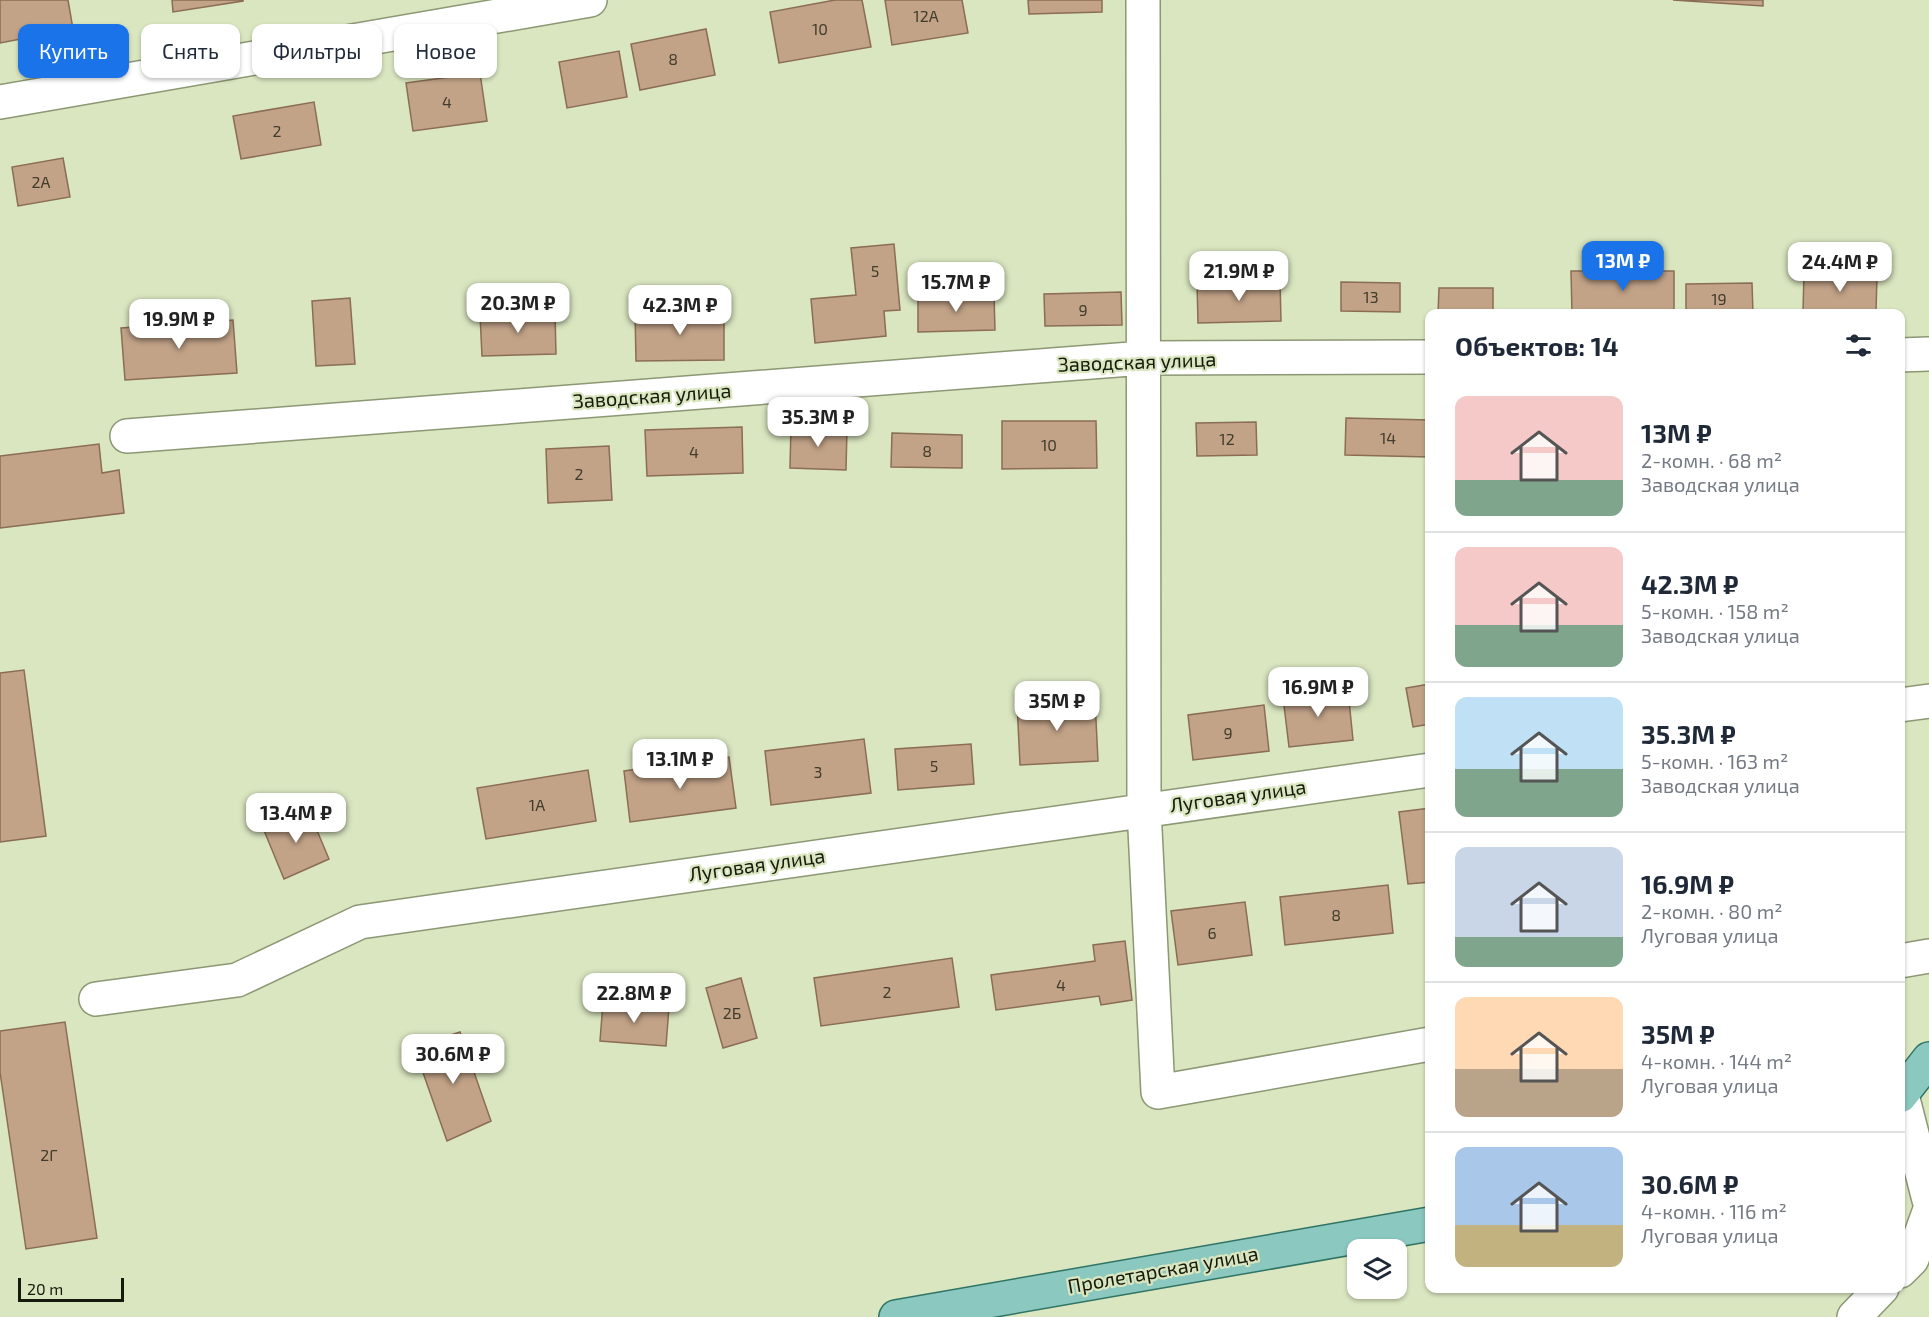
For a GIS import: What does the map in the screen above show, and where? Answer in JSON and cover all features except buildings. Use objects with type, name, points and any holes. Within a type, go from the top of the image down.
[{"type":"main road","points":[[1905,1091],[1929,1059]]},
{"type":"main road","name":"Пролетарская улица","points":[[896,1317],[1425,1225]]},
{"type":"street","points":[[0,102],[590,0]]},
{"type":"street","points":[[1143,0],[1144,809],[1158,1092],[1425,1045]]},
{"type":"street","points":[[1905,355],[1929,354]]},
{"type":"street","name":"Заводская улица","points":[[127,436],[1144,358],[1425,357]]},
{"type":"street","points":[[1905,704],[1929,701]]},
{"type":"street","name":"Луговая улица","points":[[96,999],[237,980],[360,922],[1425,771]]},
{"type":"street","points":[[1905,960],[1929,956]]},
{"type":"street","points":[[1905,1111],[1929,1200]]},
{"type":"street","points":[[1914,1268],[1929,1212]]},
{"type":"street","points":[[1854,1317],[1877,1293]]}]
